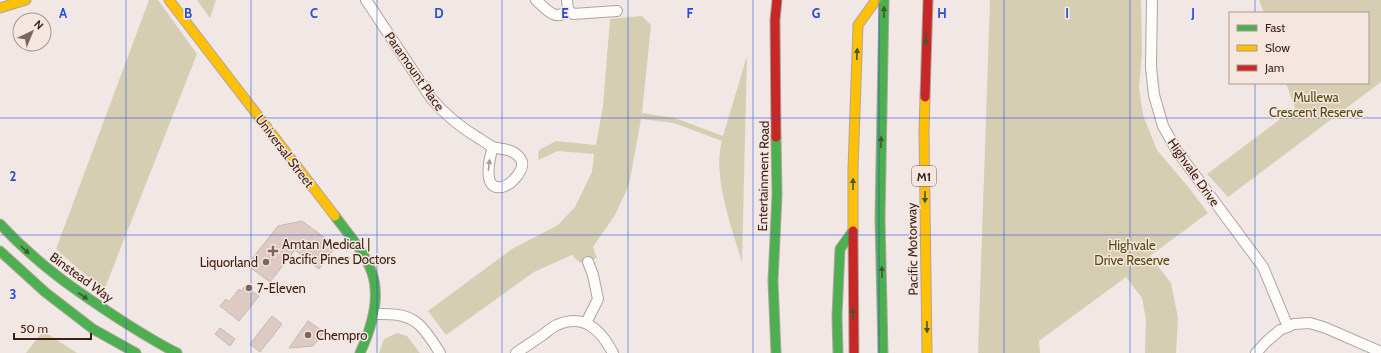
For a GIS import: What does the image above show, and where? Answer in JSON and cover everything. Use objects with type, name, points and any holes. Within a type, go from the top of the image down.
[{"type":"main road","points":[[0,8],[26,0]]},
{"type":"main road","name":"Universal Street","points":[[169,0],[357,245],[372,273],[375,288],[374,314],[360,353]]},
{"type":"main road","name":"Entertainment Road","points":[[776,353],[773,281],[777,195],[775,20],[777,0]]},
{"type":"main road","points":[[854,353],[853,169],[858,26],[876,0]]},
{"type":"main road","points":[[884,0],[880,218],[884,353]]},
{"type":"main road","name":"Pacific Motorway","points":[[927,353],[924,132],[928,0]]},
{"type":"main road","name":"Binstead Way","points":[[0,224],[13,239],[52,274],[102,310],[177,353]]},
{"type":"main road","points":[[838,353],[840,249],[853,231]]},
{"type":"main road","points":[[0,251],[45,292],[93,329],[136,353]]},
{"type":"street","name":"Paramount Place","points":[[366,0],[434,102],[458,125],[493,147]]},
{"type":"street","points":[[536,0],[551,14],[556,15],[563,14],[567,5],[574,14],[617,10]]},
{"type":"street","name":"Highvale Drive","points":[[1152,0],[1151,67],[1154,95],[1163,126],[1177,151],[1263,267],[1288,327]]},
{"type":"street","points":[[586,323],[598,299],[593,275],[588,262]]},
{"type":"street","points":[[374,314],[395,314],[407,317],[418,323],[440,353]]},
{"type":"street","points":[[516,353],[556,325],[571,321],[586,323],[597,330],[606,340],[613,353]]},
{"type":"street","points":[[1256,353],[1276,334],[1288,327],[1294,324],[1310,323],[1326,328],[1381,352]]},
{"type":"green space","points":[[149,0],[158,0],[197,54],[105,288],[84,274],[56,249]]},
{"type":"green space","points":[[197,0],[216,0],[210,18]]},
{"type":"green space","name":"Highvale Drive Reserve","points":[[990,0],[1141,0],[1142,52],[1139,88],[1143,115],[1157,150],[1208,213],[1150,256],[1171,283],[1178,318],[1176,353],[1145,353],[1146,320],[1142,298],[1126,277],[1039,341],[1040,353],[978,353]]},
{"type":"green space","name":"Mullewa Crescent Reserve","points":[[1259,0],[1381,0],[1381,82],[1228,197],[1207,174],[1295,108],[1286,84],[1369,84],[1369,12],[1264,12]]},
{"type":"green space","points":[[642,16],[651,25],[642,113],[675,118],[723,136],[747,56],[742,262],[724,202],[721,186],[720,155],[722,141],[674,123],[641,119],[629,185],[615,215],[593,247],[597,258],[580,263],[572,255],[534,272],[446,335],[428,311],[512,249],[558,225],[575,207],[592,172],[594,154],[558,151],[538,160],[539,150],[556,141],[596,145],[603,106],[610,19]]},
{"type":"green space","points":[[43,331],[77,353],[26,353]]},
{"type":"green space","points":[[397,333],[407,336],[420,353],[379,353],[384,339]]},
{"type":"building","points":[[302,221],[336,246],[319,269],[295,250],[270,282],[247,265],[278,226]]},
{"type":"building","points":[[245,286],[259,296],[239,321],[220,306],[226,299],[229,302],[239,289],[241,291]]},
{"type":"building","points":[[272,316],[282,324],[260,352],[250,344]]},
{"type":"building","points":[[308,321],[324,332],[313,346],[289,348]]},
{"type":"building","points":[[220,328],[235,339],[230,346],[215,334]]},
{"type":"traffic: fast","points":[[883,353],[880,218],[884,0]]},
{"type":"traffic: fast","points":[[776,137],[777,195],[773,281],[776,353]]},
{"type":"traffic: fast","points":[[335,216],[356,243],[365,258],[375,283],[374,314],[360,353]]},
{"type":"traffic: fast","points":[[0,224],[30,253],[76,290],[157,343],[177,353]]},
{"type":"traffic: fast","points":[[838,353],[837,316],[840,249],[853,231]]},
{"type":"traffic: fast","points":[[0,251],[45,292],[93,329],[136,353]]},
{"type":"traffic: slow","points":[[0,8],[26,0]]},
{"type":"traffic: slow","points":[[169,0],[335,216]]},
{"type":"traffic: slow","points":[[853,231],[853,169],[858,25],[876,0]]},
{"type":"traffic: slow","points":[[925,97],[924,132],[927,353]]},
{"type":"traffic: jam","points":[[776,137],[775,20],[777,0]]},
{"type":"traffic: jam","points":[[925,97],[928,0]]},
{"type":"traffic: jam","points":[[853,231],[854,353]]},
{"type":"place","name":"Amtan Medical | Pacific Pines Doctors","points":[[273,251]]},
{"type":"place","name":"Liquorland","points":[[266,262]]},
{"type":"place","name":"7-Eleven","points":[[249,288]]},
{"type":"place","name":"Chempro","points":[[308,335]]}]
